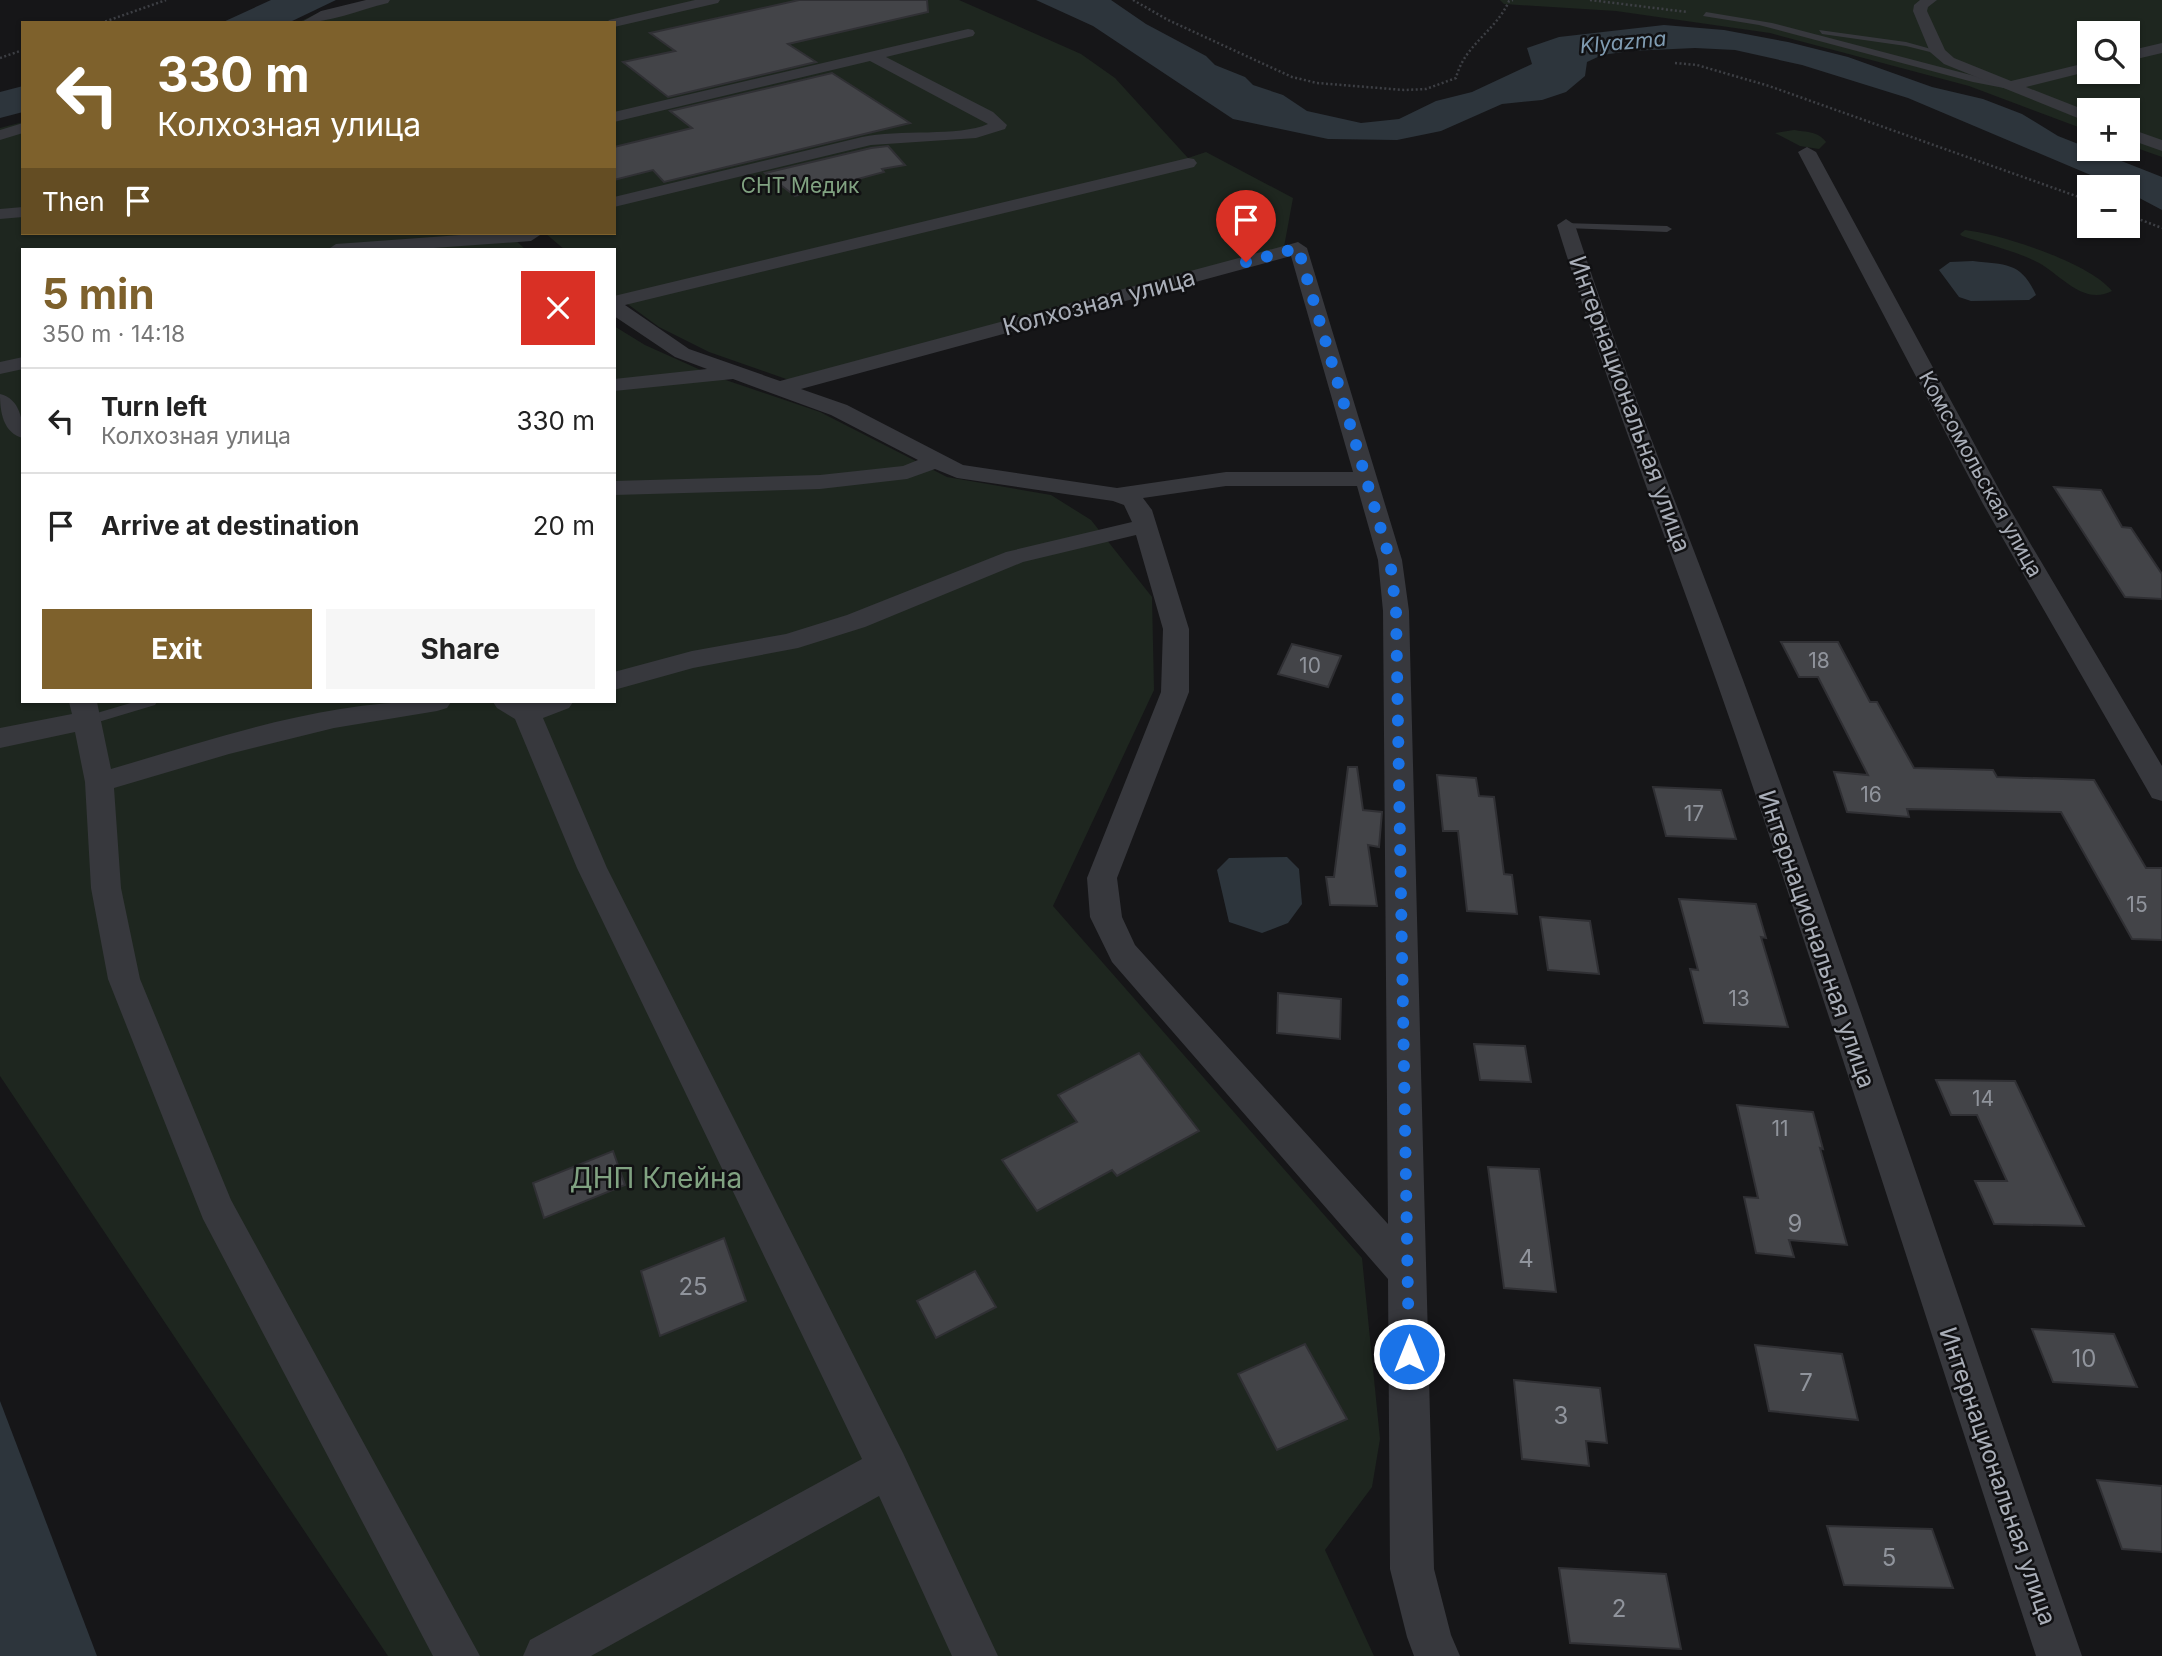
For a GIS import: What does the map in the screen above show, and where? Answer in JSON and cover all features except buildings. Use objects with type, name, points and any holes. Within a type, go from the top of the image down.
[{"type":"street","points":[[311,21],[326,14],[383,0]]},
{"type":"street","points":[[616,23],[713,0]]},
{"type":"street","points":[[1930,0],[1921,5],[1920,10],[1938,52],[1966,69],[2077,113]]},
{"type":"street","points":[[616,117],[968,33]]},
{"type":"street","points":[[2140,54],[2162,48]]},
{"type":"street","points":[[616,202],[852,144],[891,137],[992,130],[999,125],[987,115],[872,57]]},
{"type":"street","points":[[2009,86],[2077,69]]},
{"type":"street","points":[[0,135],[21,129]]},
{"type":"street","points":[[2140,138],[2162,146]]},
{"type":"street","name":"Комсомольская улица","points":[[1807,152],[1995,504],[2162,791]]},
{"type":"street","points":[[616,302],[926,227],[980,211],[1188,163]]},
{"type":"street","points":[[0,215],[21,212]]},
{"type":"street","name":"Интернациональная улица","points":[[1566,225],[1597,321],[1751,741],[2059,1656]]},
{"type":"street","points":[[360,248],[518,235]]},
{"type":"street","points":[[531,235],[547,248]]},
{"type":"street","name":"Колхозная улица","points":[[779,388],[1298,248],[1390,560],[1396,611],[1412,1569],[1429,1637],[1437,1656]]},
{"type":"street","points":[[616,308],[682,353],[839,410],[957,471],[1117,495],[1132,500],[1140,510],[1176,629],[1175,692],[1102,878],[1106,917],[1123,953],[1408,1274]]},
{"type":"street","points":[[0,368],[21,363]]},
{"type":"street","points":[[616,385],[734,372]]},
{"type":"street","points":[[1,404],[21,429]]},
{"type":"street","points":[[616,488],[820,482],[907,472],[935,461]]},
{"type":"street","points":[[1117,495],[1226,479],[1368,479]]},
{"type":"street","points":[[616,680],[692,660],[789,642],[856,621],[1015,557],[1144,526]]},
{"type":"street","points":[[99,782],[227,745],[334,719],[431,703]]},
{"type":"street","points":[[531,706],[592,868],[888,1468],[975,1656]]},
{"type":"street","points":[[0,738],[84,711],[99,782],[106,888],[124,979],[216,1207],[457,1656]]},
{"type":"street","points":[[546,1656],[888,1468]]},
{"type":"lane","points":[[1706,15],[1906,44],[1938,52]]},
{"type":"lane","points":[[1762,24],[1973,80],[2009,86]]},
{"type":"lane","points":[[1566,225],[1667,229]]},
{"type":"lane","points":[[84,711],[143,703]]},
{"type":"path","points":[[107,21],[166,0]]},
{"type":"path","points":[[1133,0],[1168,20],[1292,77],[1317,83],[1404,90],[1426,89],[1457,78],[1462,58],[1485,34],[1509,1],[1513,0]]},
{"type":"path","points":[[1590,0],[1706,15]]},
{"type":"path","points":[[0,58],[21,51]]},
{"type":"path","points":[[1675,63],[1697,65],[1769,86],[2077,196]]},
{"type":"path","points":[[2140,220],[2162,228]]},
{"type":"green space","name":"СНТ Медик","points":[[369,0],[959,0],[1081,54],[1115,78],[1188,158],[1206,152],[1293,198],[1284,247],[789,380],[709,352],[659,327],[616,295],[616,248],[563,248],[547,235],[616,235],[616,21],[301,21],[316,14]]},
{"type":"green space","points":[[1500,0],[2162,0],[2162,157],[2140,149],[2140,98],[2077,98],[2077,126],[1969,86],[1770,33],[1616,11],[1504,4]]},
{"type":"green space","name":"ДНП Клейна","points":[[21,123],[21,235],[510,235],[524,248],[21,248],[21,703],[616,703],[616,327],[645,345],[714,376],[820,412],[947,477],[1051,495],[1091,520],[1152,597],[1154,690],[1053,906],[1362,1258],[1380,1439],[1372,1487],[1325,1550],[1374,1656],[388,1656],[0,1076],[0,128]]},
{"type":"green space","points":[[1794,130],[1816,134],[1826,142],[1819,149],[1800,146],[1775,133]]},
{"type":"green space","points":[[1965,230],[2000,237],[2044,251],[2085,270],[2112,291],[2101,295],[2081,291],[2035,261],[1962,236],[1960,234]]},
{"type":"water","points":[[271,0],[336,0],[292,21],[225,21]]},
{"type":"water","name":"Klyazma","points":[[1036,0],[1111,0],[1146,24],[1206,56],[1215,65],[1245,77],[1253,85],[1283,95],[1307,111],[1361,123],[1399,119],[1436,101],[1472,92],[1532,64],[1527,48],[1559,37],[1664,25],[1724,30],[1848,57],[1932,87],[1983,99],[2022,114],[2058,136],[2077,143],[2077,161],[2121,161],[2162,177],[2162,210],[2140,198],[2140,175],[2091,175],[1908,98],[1802,65],[1735,50],[1695,48],[1602,55],[1587,62],[1585,76],[1566,92],[1542,100],[1502,104],[1441,131],[1397,140],[1328,139],[1233,119],[1093,26]]},
{"type":"water","points":[[21,87],[21,113],[0,118],[0,92]]},
{"type":"water","points":[[1973,261],[2012,267],[2025,276],[2036,295],[2029,300],[1971,301],[1959,297],[1939,270],[1950,262]]},
{"type":"water","points":[[1287,857],[1299,869],[1302,904],[1288,923],[1262,933],[1229,922],[1217,870],[1229,858]]},
{"type":"water","points":[[0,1401],[97,1656],[0,1656]]},
{"type":"route","points":[[1246,262],[1298,248],[1390,560],[1396,611],[1396,742],[1409,1354]]}]
